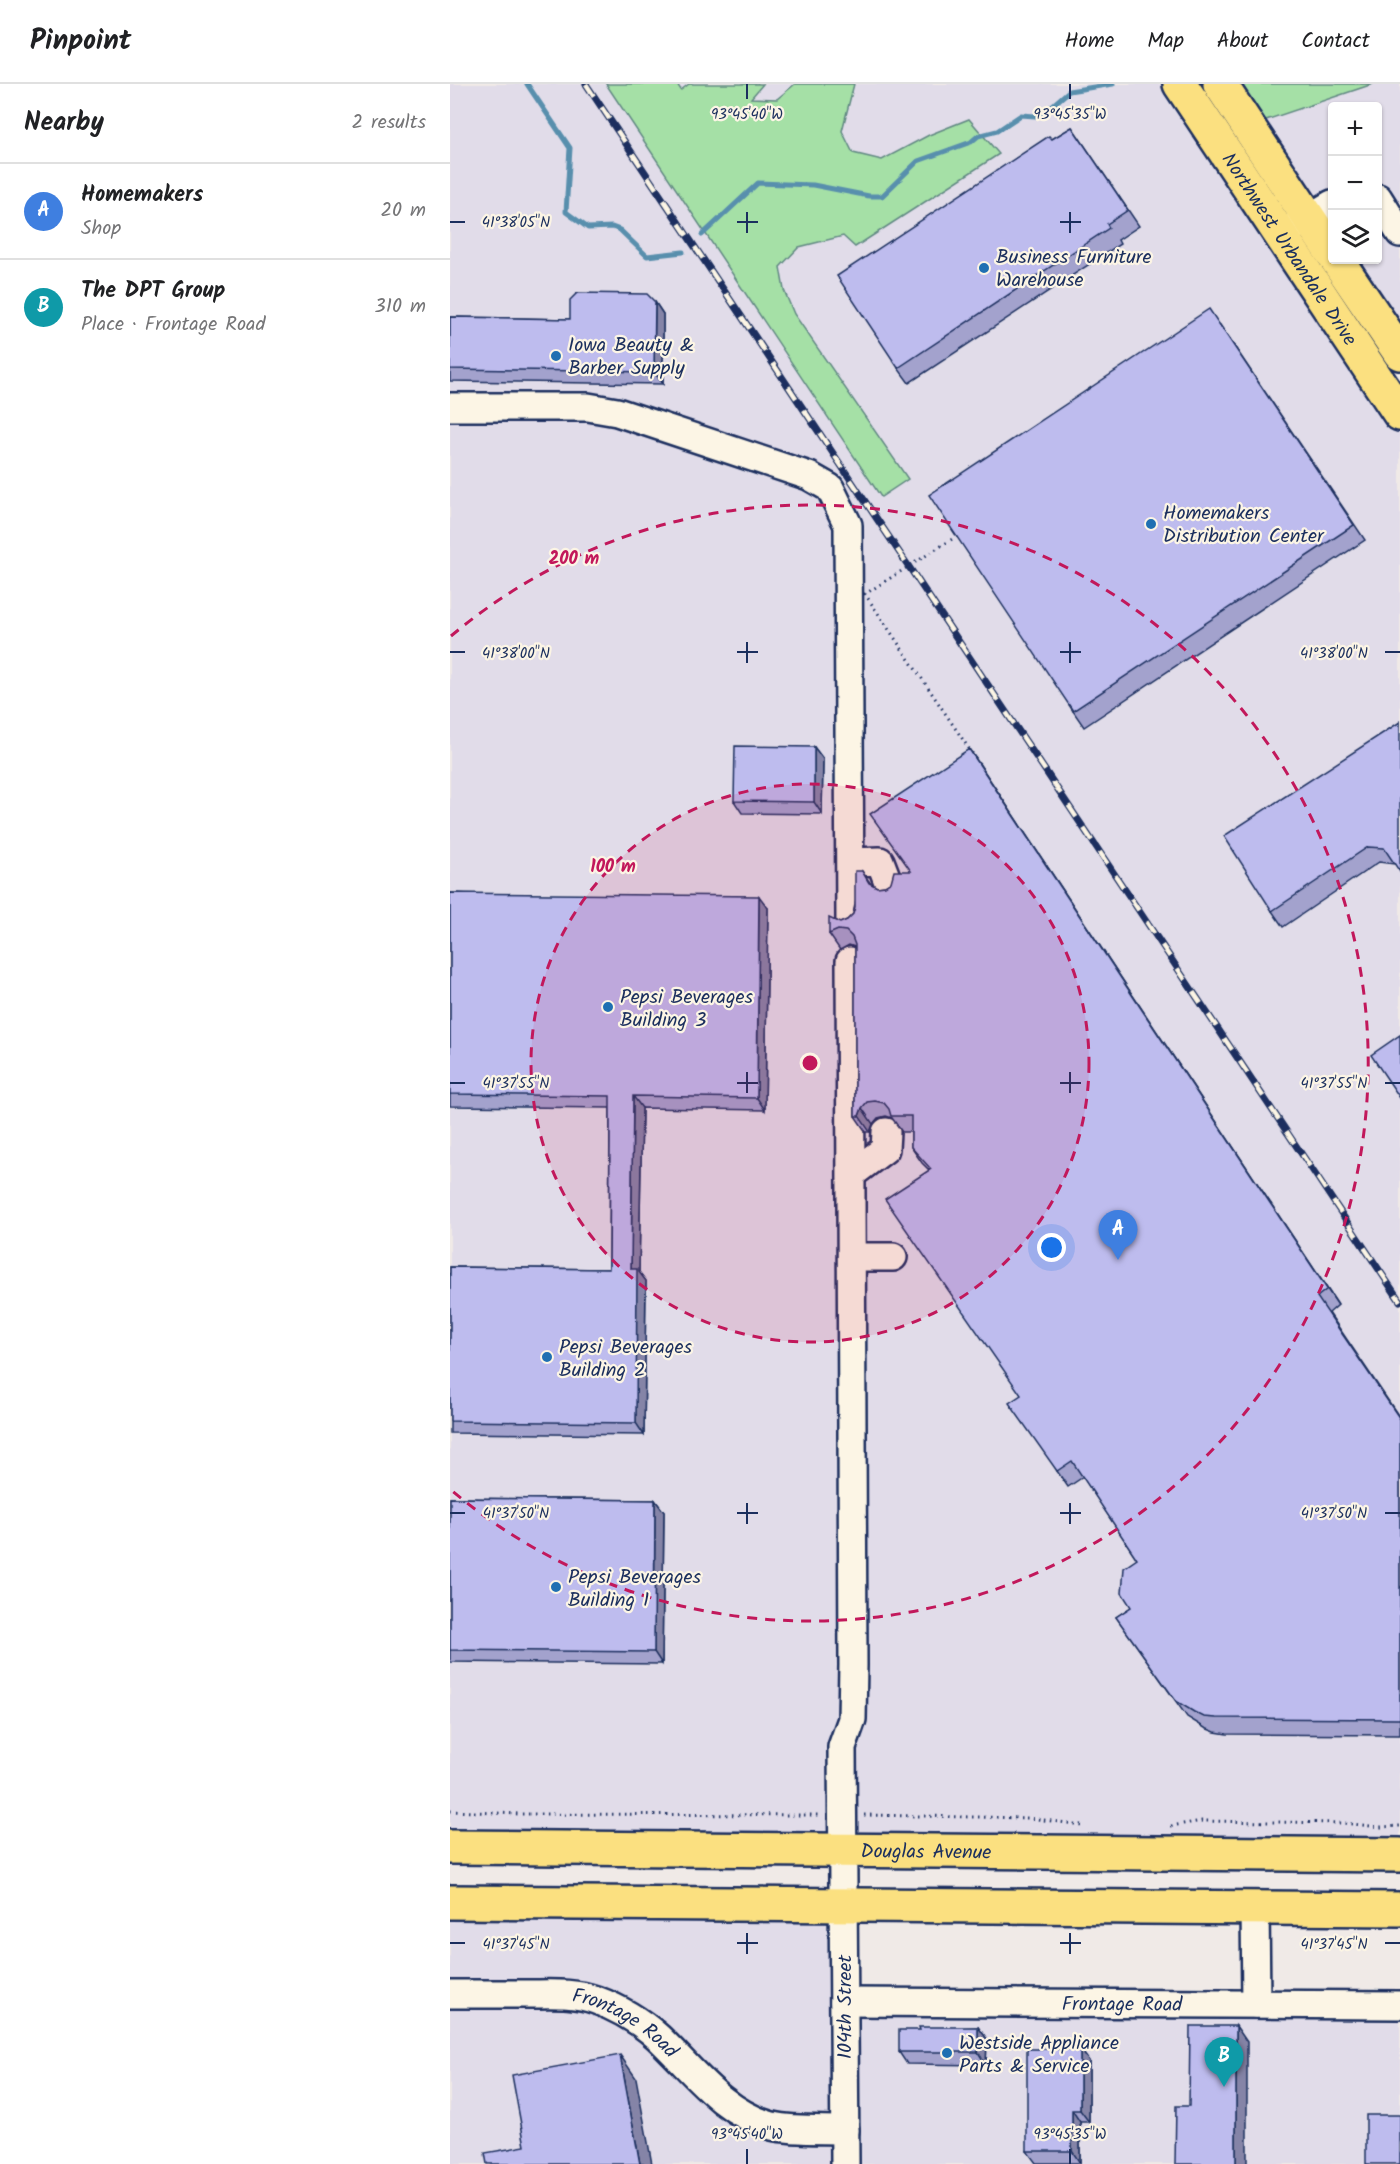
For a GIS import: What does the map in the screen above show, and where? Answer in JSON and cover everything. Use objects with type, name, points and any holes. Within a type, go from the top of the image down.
[{"type":"main road","name":"Northwest Urbandale Drive","points":[[1179,84],[1400,414]]},
{"type":"main road","name":"Northwest Urbandale Drive","points":[[1220,84],[1321,211],[1328,238]]},
{"type":"main road","name":"Northwest Urbandale Drive","points":[[1340,264],[1400,353]]},
{"type":"main road","name":"Douglas Avenue","points":[[450,1847],[1400,1855]]},
{"type":"main road","points":[[450,1902],[1400,1909]]},
{"type":"street","points":[[1382,206],[1400,233]]},
{"type":"street","points":[[1281,234],[1321,211]]},
{"type":"street","points":[[450,407],[588,407],[617,412],[809,476],[830,488],[848,525],[850,923]]},
{"type":"street","points":[[851,862],[880,861],[890,887]]},
{"type":"street","name":"104th Street","points":[[845,2164],[842,1747],[852,1719],[850,961]]},
{"type":"street","points":[[852,1174],[885,1149],[886,1132]]},
{"type":"street","points":[[852,1257],[893,1257]]},
{"type":"street","points":[[1255,1907],[1256,2004]]},
{"type":"street","name":"Frontage Road","points":[[450,1994],[565,1994],[594,1999],[638,2021],[713,2093],[731,2107],[751,2118],[772,2126],[844,2130]]},
{"type":"street","name":"Frontage Road","points":[[844,2002],[1400,2005]]},
{"type":"path","points":[[957,536],[865,594],[980,765]]},
{"type":"path","points":[[450,1810],[530,1814],[1029,1818],[1089,1827]]},
{"type":"path","points":[[1171,1826],[1202,1821],[1400,1826]]},
{"type":"shaded area","points":[[450,84],[1180,84],[1400,414],[1400,1855],[450,1847]]},
{"type":"shaded area","points":[[1373,84],[1400,84],[1400,353],[1340,264],[1382,264],[1382,102],[1328,102],[1328,247],[1248,126]]},
{"type":"shaded area","points":[[450,1902],[843,1904],[844,2001],[1400,2005],[1400,2164],[450,2164]]},
{"type":"green space","points":[[606,84],[677,84],[681,90],[689,84],[763,84],[751,98],[777,99],[795,84],[854,84],[842,131],[853,153],[882,160],[929,135],[969,119],[999,154],[855,247],[843,236],[799,247],[780,267],[784,290],[794,314],[908,479],[881,497]]},
{"type":"green space","points":[[1220,84],[1373,84],[1248,126]]},
{"type":"building","name":"Business Furniture Warehouse","points":[[1072,127],[1128,210],[1107,224],[1109,228],[898,368],[837,276],[1049,136],[1052,139]]},
{"type":"building","name":"Iowa Beauty & Barber Supply","points":[[577,293],[647,294],[655,302],[654,372],[450,369],[450,317],[570,319],[570,300]]},
{"type":"building","name":"Homemakers Distribution Center","points":[[1209,309],[1354,525],[1073,711],[929,495]]},
{"type":"building","points":[[1400,722],[1400,872],[1384,848],[1368,847],[1272,911],[1224,836]]},
{"type":"building","points":[[735,746],[814,747],[814,802],[734,801]]},
{"type":"building","points":[[969,749],[1327,1289],[1317,1297],[1400,1419],[1400,1719],[1216,1718],[1204,1717],[1176,1701],[1116,1617],[1131,1607],[1122,1593],[1124,1568],[1137,1559],[1072,1461],[1057,1471],[1009,1403],[1021,1395],[885,1199],[931,1169],[911,1147],[911,1116],[891,1116],[884,1103],[875,1101],[867,1102],[859,1116],[855,1116],[855,945],[852,937],[846,931],[838,930],[829,934],[829,918],[840,923],[853,914],[855,871],[862,871],[869,883],[877,887],[891,882],[894,871],[911,871],[870,814]]},
{"type":"building","name":"Pepsi Beverages Building 3","points":[[450,893],[759,896],[757,1098],[633,1096],[631,1269],[637,1269],[636,1423],[450,1421],[450,1267],[609,1269],[610,1096],[450,1094]]},
{"type":"building","points":[[1400,1035],[1400,1098],[1371,1055]]},
{"type":"building","name":"Pepsi Beverages Building 1","points":[[450,1498],[655,1500],[654,1652],[450,1650]]},
{"type":"building","points":[[1190,2026],[1236,2026],[1236,2164],[1175,2164],[1176,2106],[1189,2106]]},
{"type":"building","points":[[919,2027],[978,2027],[978,2052],[899,2052],[899,2030],[920,2030]]},
{"type":"building","points":[[1027,2049],[1080,2049],[1080,2110],[1072,2110],[1072,2151],[1027,2151]]},
{"type":"building","points":[[620,2055],[640,2164],[487,2164],[485,2153],[525,2146],[512,2075]]},
{"type":"building","points":[[1366,2115],[1400,2115],[1400,2164],[1366,2164]]},
{"type":"waterway","points":[[527,84],[570,148],[566,212],[588,228],[612,227],[620,230],[647,256],[683,252]]},
{"type":"waterway","points":[[702,235],[758,183],[813,185],[869,196],[882,196],[918,161],[971,142],[978,136],[997,131],[1021,115],[1035,116],[1046,111],[1069,91],[1113,84]]},
{"type":"railway","points":[[586,84],[1400,1301]]},
{"type":"place","name":"Business Furniture Warehouse","points":[[984,268]]},
{"type":"place","name":"Iowa Beauty & Barber Supply","points":[[556,356]]},
{"type":"place","name":"Homemakers Distribution Center","points":[[1151,524]]},
{"type":"place","name":"Pepsi Beverages Building 3","points":[[608,1007]]},
{"type":"place","name":"Homemakers","points":[[1118,1260]]},
{"type":"place","name":"Pepsi Beverages Building 2","points":[[547,1357]]},
{"type":"place","name":"Pepsi Beverages Building 1","points":[[556,1587]]},
{"type":"place","name":"Westside Appliance Parts & Service","points":[[947,2053]]},
{"type":"place","name":"The DPT Group","points":[[1224,2087]]}]
